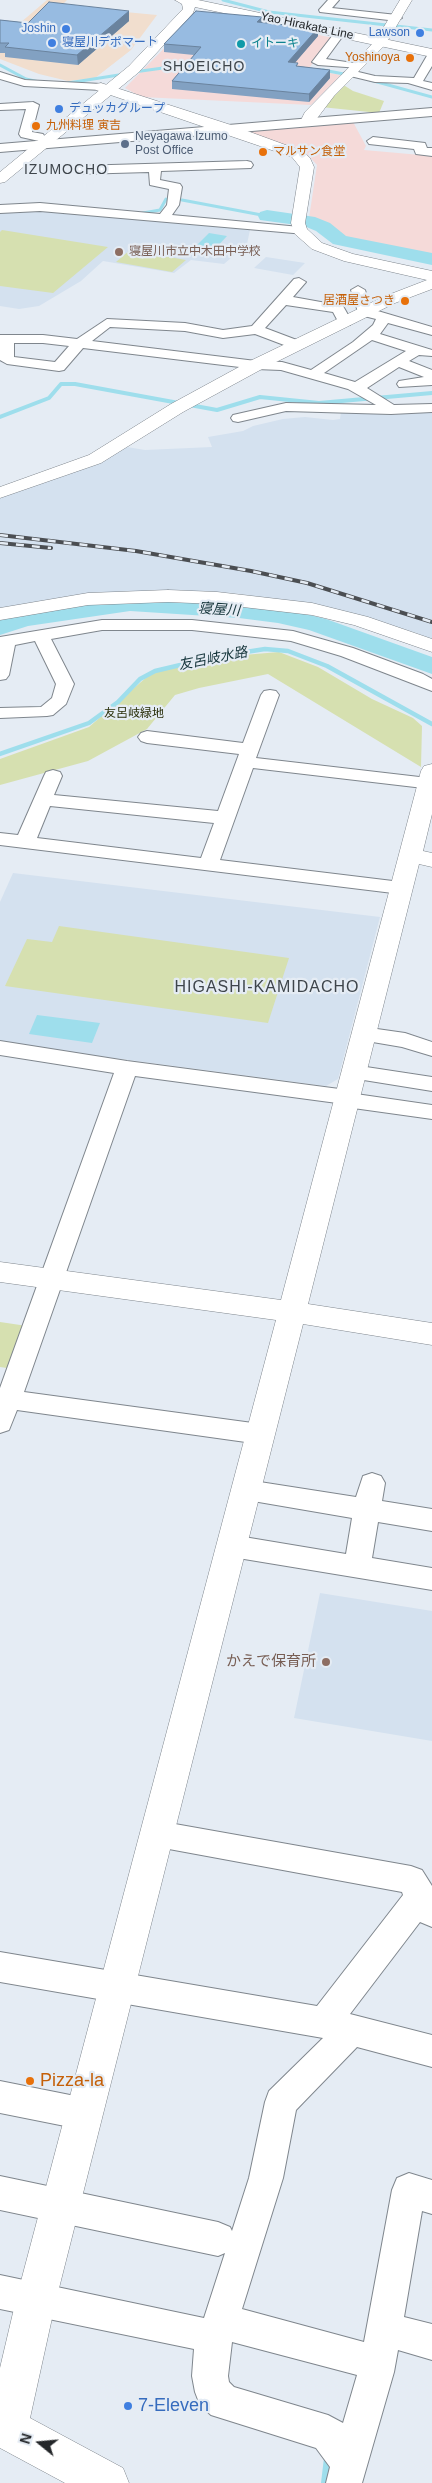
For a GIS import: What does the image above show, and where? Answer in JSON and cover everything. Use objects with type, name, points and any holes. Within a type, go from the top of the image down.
[{"type":"street","points":[[0,168],[37,143],[117,78],[189,10],[186,0]]},
{"type":"street","name":"Yao Hirakata Line","points":[[186,0],[432,54]]},
{"type":"street","points":[[334,0],[324,10],[363,10],[394,23]]},
{"type":"street","points":[[307,122],[310,115],[381,42],[406,0]]},
{"type":"street","points":[[340,33],[318,62],[367,78],[416,82],[432,87]]},
{"type":"street","points":[[326,52],[367,56]]},
{"type":"street","points":[[416,82],[427,72],[432,54]]},
{"type":"street","points":[[0,75],[16,82],[44,89]]},
{"type":"street","points":[[8,91],[44,89],[117,78],[226,128],[286,149],[305,161],[307,167],[299,223],[317,246],[334,253],[432,276]]},
{"type":"street","points":[[37,143],[25,134],[33,105],[44,89]]},
{"type":"street","points":[[0,107],[33,105]]},
{"type":"street","points":[[0,148],[37,143],[432,112]]},
{"type":"street","points":[[373,141],[421,146],[420,151],[432,152]]},
{"type":"street","points":[[0,179],[37,143]]},
{"type":"street","points":[[77,170],[247,165]]},
{"type":"street","points":[[155,167],[154,182],[176,187],[173,205],[165,217]]},
{"type":"street","points":[[0,209],[40,207],[165,217],[247,228],[299,223]]},
{"type":"street","points":[[256,330],[299,282]]},
{"type":"street","points":[[0,493],[95,459],[186,403],[256,365],[365,312],[432,283]]},
{"type":"street","points":[[358,290],[365,312]]},
{"type":"street","points":[[283,300],[338,309],[345,322]]},
{"type":"street","points":[[365,312],[432,331]]},
{"type":"street","points":[[312,375],[379,327],[384,317]]},
{"type":"street","points":[[297,345],[256,330],[223,334],[184,327],[107,323],[79,344],[59,367],[7,360],[4,339],[79,344],[256,365],[282,366],[356,388],[373,397],[390,410]]},
{"type":"street","points":[[369,335],[432,355]]},
{"type":"street","points":[[356,388],[417,350]]},
{"type":"street","points":[[397,362],[425,371],[432,377]]},
{"type":"street","points":[[404,384],[432,381]]},
{"type":"street","points":[[238,418],[286,407],[390,410],[432,408]]},
{"type":"street","points":[[0,614],[6,611],[88,599],[168,596],[217,598],[312,609],[362,621],[432,646]]},
{"type":"street","points":[[0,675],[4,641],[102,625],[192,625],[292,636],[356,655],[417,678],[432,686]]},
{"type":"street","points":[[0,713],[37,713],[47,711],[60,700],[65,684],[41,635]]},
{"type":"street","points":[[208,865],[270,695]]},
{"type":"street","points":[[108,2483],[4,2427],[401,888],[421,858],[430,777],[249,756],[147,737]]},
{"type":"street","points":[[25,842],[53,776]]},
{"type":"street","points":[[43,800],[226,818]]},
{"type":"street","points":[[0,839],[401,888]]},
{"type":"street","points":[[363,1034],[405,1040],[432,1049]]},
{"type":"street","points":[[0,1048],[127,1068],[349,1090],[432,1112]]},
{"type":"street","points":[[0,1423],[4,1399],[50,1280],[127,1068]]},
{"type":"street","points":[[349,1090],[432,1084]]},
{"type":"street","points":[[0,1272],[292,1312],[432,1334]]},
{"type":"street","points":[[4,1399],[260,1434]]},
{"type":"street","points":[[357,1567],[369,1510],[372,1483]]},
{"type":"street","points":[[247,1490],[432,1520]]},
{"type":"street","points":[[232,1546],[432,1579]]},
{"type":"street","points":[[158,1834],[411,1880],[426,1904],[337,2026],[326,2058],[281,2102],[266,2178],[208,2327],[212,2350],[210,2376],[213,2392],[224,2402],[328,2433],[347,2473]]},
{"type":"street","points":[[0,1967],[337,2026],[432,2051]]},
{"type":"street","points":[[0,2097],[85,2114]]},
{"type":"street","points":[[347,2473],[377,2363],[408,2190],[432,2196]]},
{"type":"street","points":[[0,2193],[218,2239]]},
{"type":"street","points":[[0,2292],[36,2300],[208,2327],[377,2363]]},
{"type":"street","points":[[384,2329],[432,2342]]},
{"type":"shaded area","points":[[47,0],[67,0],[61,6],[157,15],[131,50],[95,78],[68,81],[39,74],[0,59],[0,22],[20,23]]},
{"type":"shaded area","points":[[200,12],[334,38],[308,69],[341,75],[311,105],[141,97],[125,88]]},
{"type":"shaded area","points":[[352,120],[366,146],[364,150],[432,156],[432,257],[344,236],[309,218],[317,165],[306,153],[239,129]]},
{"type":"shaded area","name":"寝屋川市立中木田中学校","points":[[32,209],[185,221],[250,230],[247,244],[224,264],[191,260],[174,273],[103,261],[81,281],[39,306],[19,309],[0,306],[0,212]]},
{"type":"shaded area","points":[[266,257],[305,263],[293,275],[254,268]]},
{"type":"shaded area","points":[[365,411],[388,415],[432,412],[432,640],[417,633],[333,609],[234,593],[174,590],[92,594],[45,600],[0,609],[0,497],[96,464],[127,447],[145,450],[212,447],[208,437],[243,431],[253,426],[283,419],[305,417],[333,420],[340,419],[341,412]]},
{"type":"shaded area","points":[[13,873],[380,917],[338,1079],[326,1086],[0,1043],[0,902]]},
{"type":"shaded area","points":[[320,1593],[432,1611],[432,1741],[294,1718]]},
{"type":"green space","points":[[342,84],[353,91],[384,101],[379,113],[321,107]]},
{"type":"green space","points":[[2,230],[108,247],[53,293],[0,286],[0,232]]},
{"type":"green space","points":[[130,250],[186,260],[172,272],[116,262]]},
{"type":"green space","name":"友呂岐緑地","points":[[279,652],[318,667],[372,699],[413,718],[422,726],[421,767],[268,674],[199,688],[175,695],[147,729],[88,761],[0,785],[0,759],[89,727],[156,669],[208,658]]},
{"type":"green space","points":[[59,926],[289,958],[268,1023],[5,986],[27,939],[52,942]]},
{"type":"green space","points":[[0,1322],[27,1326],[14,1369],[0,1367]]},
{"type":"water","points":[[209,233],[227,236],[213,251],[194,248]]},
{"type":"water","points":[[37,1015],[100,1023],[92,1043],[29,1034]]},
{"type":"building","name":"寝屋川デポマート","points":[[49,2],[129,11],[77,55],[5,47],[9,43],[0,43],[0,20],[28,23]]},
{"type":"building","points":[[196,11],[262,17],[257,22],[318,28],[288,62],[298,63],[296,66],[330,70],[309,94],[172,81],[201,47],[164,44]]},
{"type":"waterway","points":[[223,0],[269,12],[432,30]]},
{"type":"waterway","points":[[134,72],[192,64]]},
{"type":"waterway","points":[[0,65],[26,79],[39,82]]},
{"type":"waterway","points":[[323,70],[349,75]]},
{"type":"waterway","points":[[68,83],[125,74]]},
{"type":"waterway","points":[[370,80],[432,97]]},
{"type":"waterway","points":[[143,213],[160,210],[166,199]]},
{"type":"waterway","points":[[182,200],[267,216]]},
{"type":"waterway","points":[[267,216],[308,221],[323,227],[340,240],[432,259]]},
{"type":"waterway","points":[[0,417],[49,398],[61,384],[75,384],[217,410],[260,397],[319,403],[432,393]]},
{"type":"waterway","name":"寝屋川","points":[[0,627],[24,619],[130,604],[239,610],[278,615],[317,624],[432,666]]},
{"type":"waterway","name":"友呂岐水路","points":[[0,754],[89,723],[118,702],[140,679],[155,671],[214,657],[265,649],[288,651],[327,666],[432,724]]},
{"type":"waterway","points":[[325,2483],[328,2458]]},
{"type":"railway","points":[[0,535],[136,551],[251,571],[307,583],[432,622]]},
{"type":"railway","points":[[0,543],[51,548]]},
{"type":"place","name":"Joshin","points":[[66,29]]},
{"type":"place","name":"Lawson","points":[[420,33]]},
{"type":"place","name":"寝屋川デポマート","points":[[52,43]]},
{"type":"place","name":"イトーキ","points":[[241,44]]},
{"type":"place","name":"Yoshinoya","points":[[410,58]]},
{"type":"place","name":"デュッカグループ","points":[[59,109]]},
{"type":"place","name":"九州料理 寅吉","points":[[36,126]]},
{"type":"place","name":"Neyagawa Izumo Post Office","points":[[125,144]]},
{"type":"place","name":"マルサン食堂","points":[[263,152]]},
{"type":"place","name":"寝屋川市立中木田中学校","points":[[119,252]]},
{"type":"place","name":"居酒屋さつき","points":[[405,301]]},
{"type":"place","name":"かえで保育所","points":[[326,1662]]},
{"type":"place","name":"Pizza-la","points":[[30,2081]]},
{"type":"place","name":"7-Eleven","points":[[128,2406]]},
{"type":"district","name":"SHOEICHO","points":[[204,67]]},
{"type":"district","name":"IZUMOCHO","points":[[66,170]]},
{"type":"district","name":"HIGASHI-KAMIDACHO","points":[[267,988]]}]
